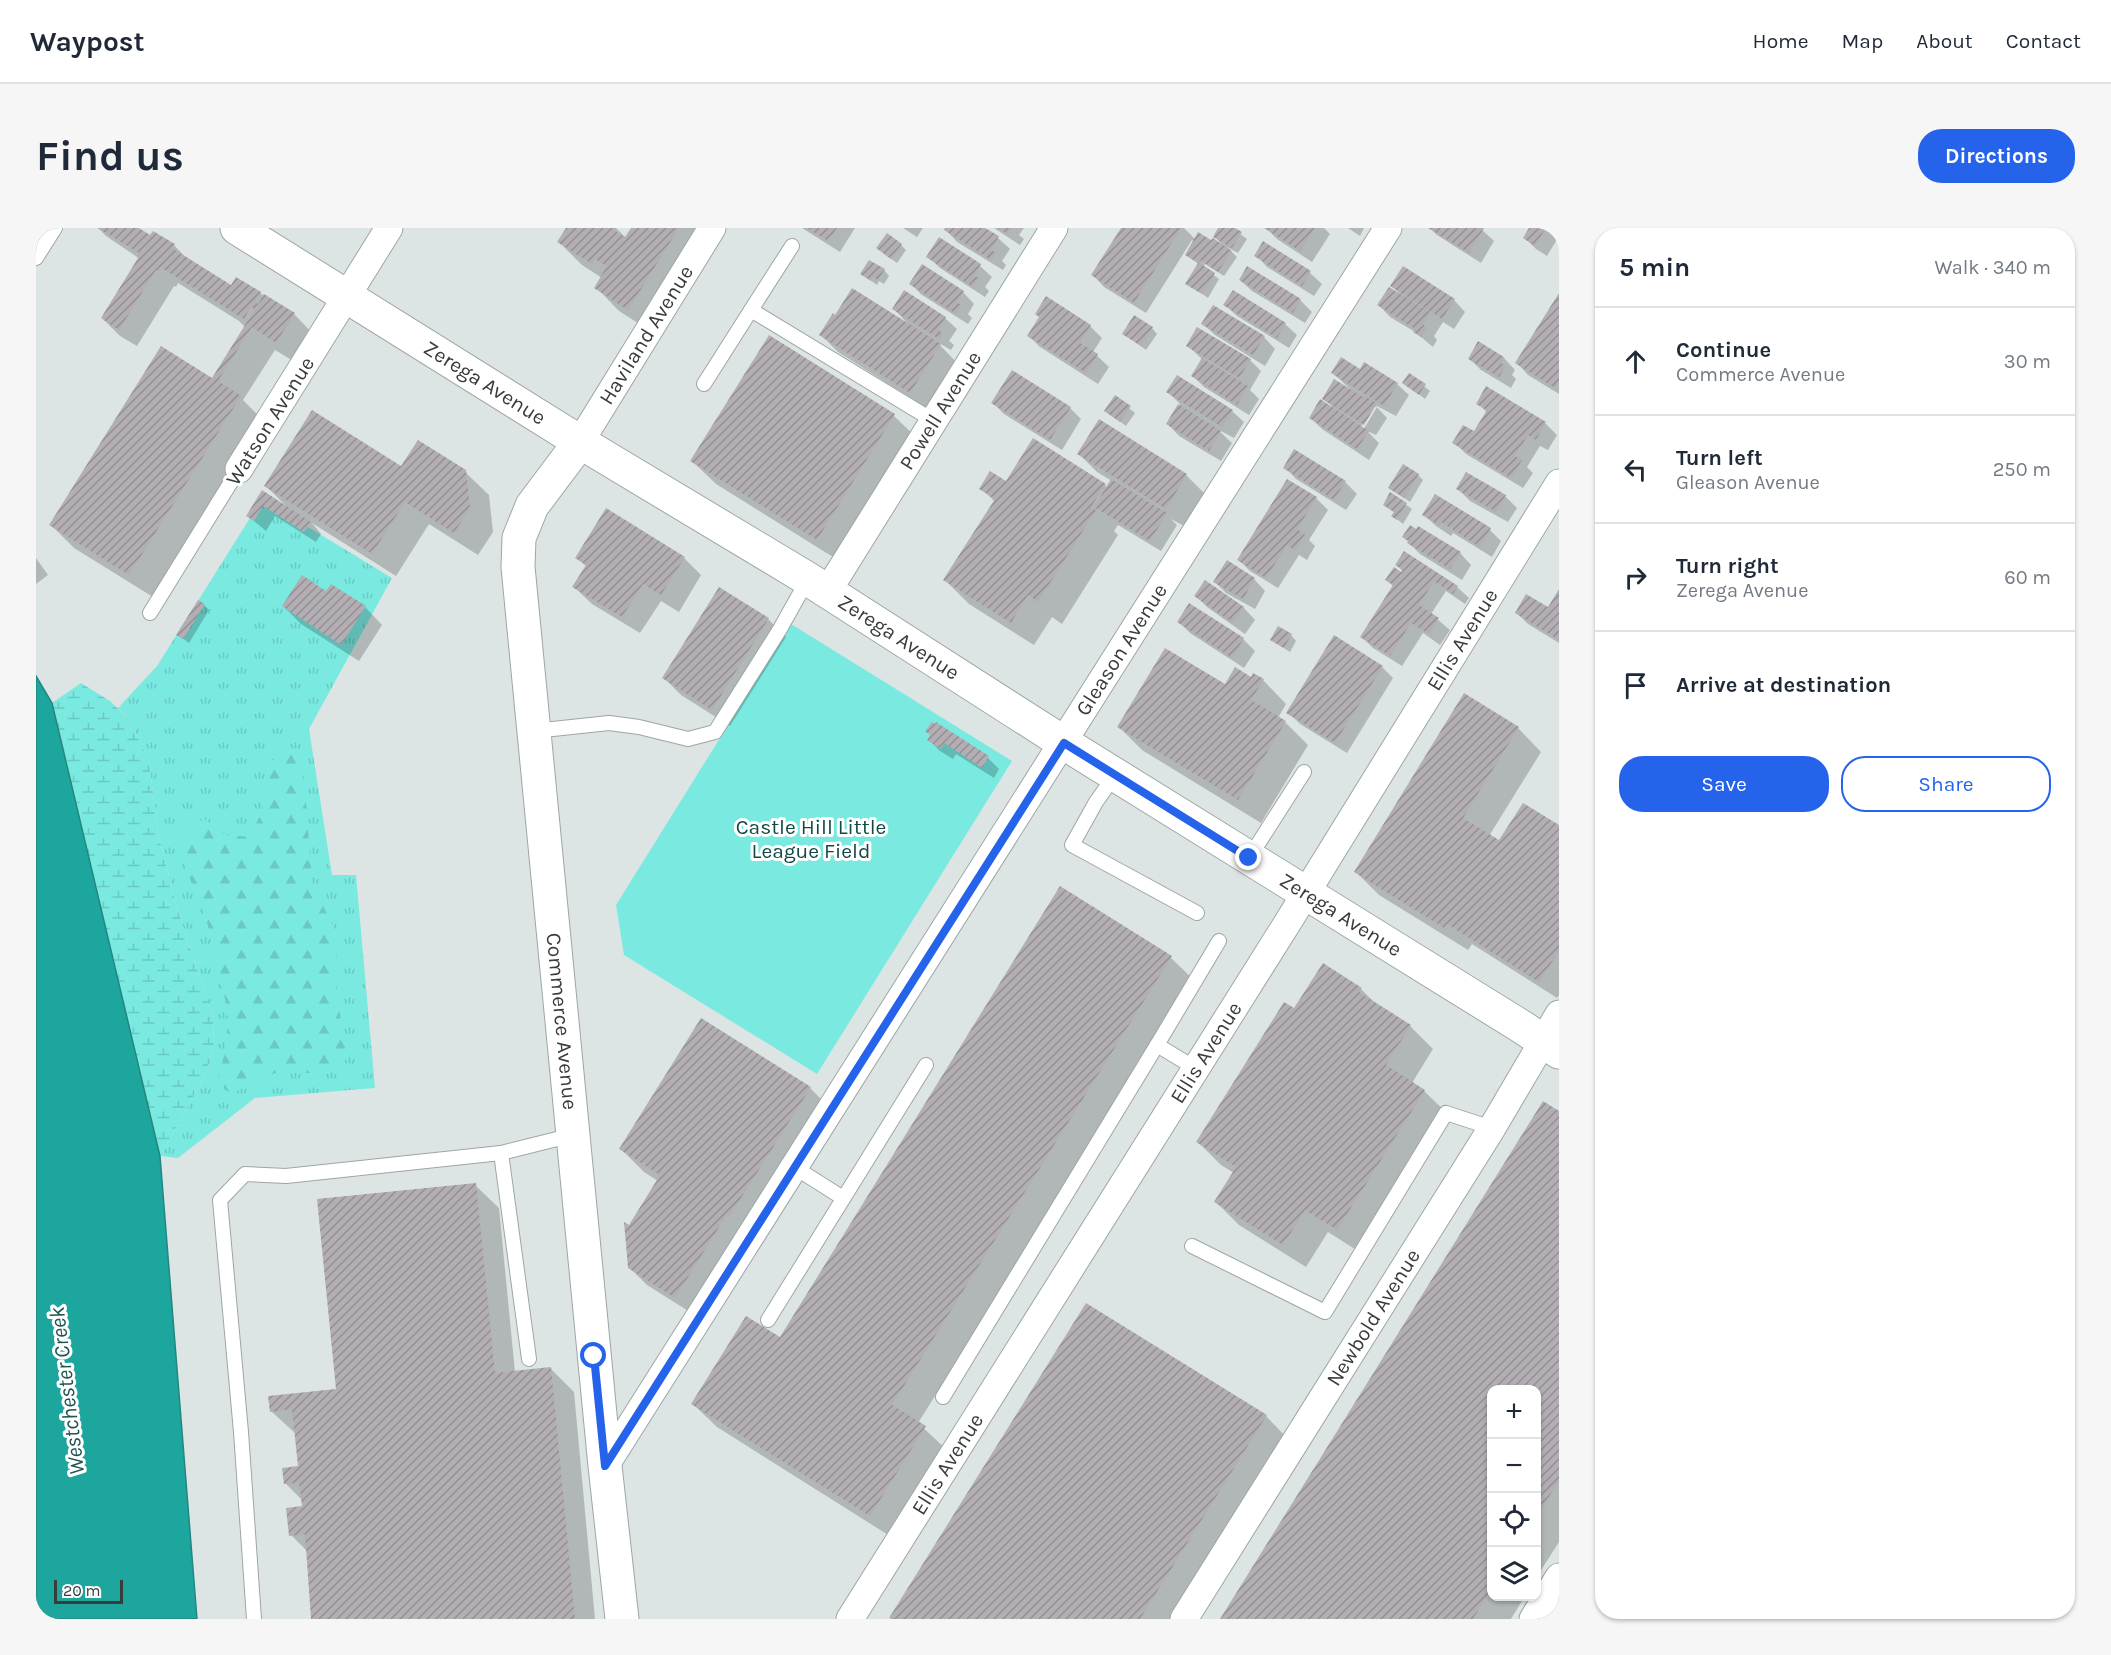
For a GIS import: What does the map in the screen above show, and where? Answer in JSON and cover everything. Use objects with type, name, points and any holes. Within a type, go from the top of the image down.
[{"type":"main road","name":"Zerega Avenue","points":[[237,228],[580,442],[818,586],[1304,893],[1554,1036]]},
{"type":"main road","name":"Commerce Avenue","points":[[580,442],[532,506],[519,538],[518,567],[605,1466],[627,1615]]},
{"type":"street","name":"Watson Avenue","points":[[239,469],[389,228]]},
{"type":"street","name":"Haviland Avenue","points":[[580,442],[712,228]]},
{"type":"street","name":"Powell Avenue","points":[[818,586],[934,421],[1054,228]]},
{"type":"street","name":"Gleason Avenue","points":[[605,1466],[1388,228]]},
{"type":"street","name":"Ellis Avenue","points":[[850,1619],[1288,922],[1559,483]]},
{"type":"street","name":"Newbold Avenue","points":[[1184,1619],[1492,1128],[1554,1036]]},
{"type":"street","points":[[1533,1619],[1559,1577]]},
{"type":"lane","points":[[36,258],[55,228]]},
{"type":"lane","points":[[704,384],[792,246]]},
{"type":"lane","points":[[751,310],[934,421]]},
{"type":"lane","name":"Watson Avenue","points":[[150,613],[239,469]]},
{"type":"lane","points":[[534,730],[609,723],[639,727],[688,739],[715,732],[780,628],[818,586]]},
{"type":"lane","points":[[1249,858],[1304,772]]},
{"type":"lane","points":[[1115,775],[1096,802],[1072,845],[1197,913]]},
{"type":"lane","points":[[943,1397],[1219,940]]},
{"type":"lane","points":[[1157,1045],[1195,1068]]},
{"type":"lane","points":[[768,1320],[926,1065]]},
{"type":"lane","points":[[1192,1246],[1325,1312],[1446,1113],[1492,1128]]},
{"type":"lane","points":[[254,1619],[241,1432],[220,1200],[245,1174],[286,1176],[501,1153],[573,1135]]},
{"type":"lane","points":[[501,1153],[529,1359]]},
{"type":"lane","points":[[794,1167],[843,1198]]},
{"type":"green space","points":[[262,499],[392,578],[309,729],[332,875],[356,875],[375,1088],[255,1098],[178,1158],[160,1156],[204,1077],[214,1049],[213,1018],[177,908],[158,833],[149,761],[129,719],[118,708],[157,666]]},
{"type":"green space","name":"Castle Hill Little League Field","points":[[791,624],[1012,761],[817,1074],[624,955],[616,905]]},
{"type":"green space","points":[[81,683],[110,701],[129,719],[149,761],[158,833],[177,908],[213,1018],[214,1049],[204,1077],[160,1156],[52,703]]},
{"type":"green space","points":[[290,746],[303,763],[312,882],[336,933],[337,994],[347,1059],[321,1073],[275,1073],[233,1093],[225,1090],[219,1076],[226,1047],[228,1018],[220,969],[206,919],[179,851],[183,831],[204,819],[226,835],[250,837],[262,811],[269,764]]},
{"type":"water","name":"Westchester Creek","points":[[36,676],[52,703],[160,1156],[197,1619],[36,1619]]},
{"type":"building","points":[[98,228],[139,228],[150,235],[153,231],[175,244],[172,248],[231,285],[236,277],[261,292],[255,302],[258,304],[264,294],[295,313],[276,343],[252,327],[218,381],[241,396],[129,575],[49,525],[161,346],[212,378],[255,309],[251,307],[244,319],[160,267],[119,330],[101,318],[139,253]]},
{"type":"building","points":[[566,228],[615,228],[613,230],[625,237],[631,228],[679,228],[628,310],[594,288],[607,266],[595,259],[592,264],[557,242]]},
{"type":"building","points":[[807,228],[837,228],[828,241]]},
{"type":"building","points":[[945,228],[985,228],[999,236],[991,250],[996,253],[991,260],[944,230]]},
{"type":"building","points":[[998,228],[1012,228],[1008,234]]},
{"type":"building","points":[[1121,228],[1181,228],[1134,303],[1091,275]]},
{"type":"building","points":[[1218,228],[1235,228],[1242,232],[1232,248],[1213,237]]},
{"type":"building","points":[[1264,228],[1315,228],[1300,251]]},
{"type":"building","points":[[1428,228],[1484,228],[1469,253]]},
{"type":"building","points":[[1529,228],[1546,228],[1535,246],[1523,238]]},
{"type":"building","points":[[1198,232],[1211,240],[1213,238],[1232,251],[1218,272],[1200,260],[1198,262],[1215,273],[1202,294],[1185,284],[1198,263],[1185,255]]},
{"type":"building","points":[[887,233],[902,244],[891,259],[876,248]]},
{"type":"building","points":[[939,237],[981,264],[974,275],[979,278],[973,287],[926,257]]},
{"type":"building","points":[[1263,241],[1311,271],[1302,286],[1254,256]]},
{"type":"building","points":[[869,260],[885,269],[878,280],[873,277],[871,281],[860,274]]},
{"type":"building","points":[[922,264],[964,291],[956,302],[961,305],[956,314],[909,284]]},
{"type":"building","points":[[1247,266],[1301,299],[1293,313],[1239,280]]},
{"type":"building","points":[[1403,266],[1455,299],[1442,319],[1390,286]]},
{"type":"building","points":[[1389,287],[1430,312],[1423,325],[1427,327],[1421,337],[1413,332],[1415,329],[1377,305]]},
{"type":"building","points":[[852,288],[941,344],[910,393],[819,335]]},
{"type":"building","points":[[904,290],[946,317],[938,330],[943,333],[939,339],[892,309]]},
{"type":"building","points":[[1233,290],[1286,323],[1277,338],[1223,305]]},
{"type":"building","points":[[1559,293],[1559,381],[1555,388],[1515,363]]},
{"type":"building","points":[[1046,296],[1091,325],[1080,343],[1098,354],[1086,373],[1027,336],[1039,317],[1035,314]]},
{"type":"building","points":[[1213,305],[1265,336],[1253,355],[1201,324]]},
{"type":"building","points":[[1134,315],[1153,327],[1141,346],[1122,334]]},
{"type":"building","points":[[1197,327],[1251,359],[1239,378],[1186,346]]},
{"type":"building","points":[[769,335],[895,414],[817,540],[690,461]]},
{"type":"building","points":[[1478,341],[1504,357],[1501,363],[1506,366],[1499,377],[1468,359]]},
{"type":"building","points":[[1341,357],[1360,369],[1364,362],[1398,383],[1384,406],[1331,373]]},
{"type":"building","points":[[1202,358],[1248,386],[1237,405],[1191,376]]},
{"type":"building","points":[[1012,370],[1071,407],[1050,440],[991,403]]},
{"type":"building","points":[[1409,373],[1426,384],[1419,395],[1402,383]]},
{"type":"building","points":[[1177,375],[1233,410],[1222,427],[1166,392]]},
{"type":"building","points":[[1334,379],[1374,401],[1376,405],[1364,425],[1322,399]]},
{"type":"building","points":[[1486,386],[1546,422],[1536,440],[1528,435],[1515,456],[1522,460],[1511,478],[1452,443],[1463,425],[1474,431],[1487,410],[1476,404]]},
{"type":"building","points":[[1115,395],[1131,406],[1120,422],[1104,411]]},
{"type":"building","points":[[1320,399],[1369,431],[1357,449],[1309,418]]},
{"type":"building","points":[[1178,404],[1221,431],[1209,451],[1166,424]]},
{"type":"building","points":[[312,410],[401,466],[418,440],[466,470],[470,508],[454,533],[405,502],[372,554],[264,486]]},
{"type":"building","points":[[1099,419],[1187,474],[1166,509],[1077,454]]},
{"type":"building","points":[[1033,438],[1106,484],[1091,507],[1096,510],[1038,602],[1028,595],[1011,623],[943,580],[995,499],[979,489],[990,471],[1006,481]]},
{"type":"building","points":[[1294,449],[1346,481],[1334,500],[1283,468]]},
{"type":"building","points":[[1403,464],[1419,474],[1404,498],[1388,488]]},
{"type":"building","points":[[1466,472],[1506,495],[1496,512],[1456,489]]},
{"type":"building","points":[[1111,479],[1167,513],[1150,541],[1094,507]]},
{"type":"building","points":[[1287,479],[1317,497],[1297,529],[1305,534],[1295,550],[1287,545],[1266,578],[1237,560]]},
{"type":"building","points":[[262,490],[311,522],[304,532],[263,506],[254,521],[246,516]]},
{"type":"building","points":[[1390,492],[1407,503],[1397,520],[1391,516],[1394,512],[1383,505]]},
{"type":"building","points":[[1435,494],[1491,528],[1480,547],[1441,522],[1439,525],[1422,515]]},
{"type":"building","points":[[606,508],[685,557],[661,595],[643,584],[622,617],[572,587],[586,565],[575,558]]},
{"type":"building","points":[[1410,525],[1416,529],[1418,526],[1461,552],[1450,569],[1407,543],[1408,541],[1402,537]]},
{"type":"building","points":[[1404,551],[1458,586],[1453,594],[1434,581],[1419,605],[1439,618],[1429,634],[1411,623],[1390,656],[1360,637],[1393,585],[1385,580],[1394,567],[1401,572],[1403,570],[1395,565]]},
{"type":"building","points":[[1227,560],[1255,578],[1243,599],[1213,582]]},
{"type":"building","points":[[302,575],[326,591],[331,584],[366,606],[341,645],[282,606]]},
{"type":"building","points":[[1205,580],[1244,607],[1233,623],[1194,596]]},
{"type":"building","points":[[719,587],[769,618],[712,710],[662,678]]},
{"type":"building","points":[[1559,589],[1559,640],[1515,613],[1526,594],[1548,607]]},
{"type":"building","points":[[198,600],[205,604],[183,639],[176,635]]},
{"type":"building","points":[[1189,603],[1244,638],[1232,658],[1177,622]]},
{"type":"building","points":[[1278,626],[1292,634],[1284,648],[1270,640]]},
{"type":"building","points":[[1334,635],[1383,666],[1335,743],[1286,713]]},
{"type":"building","points":[[1165,648],[1225,684],[1235,667],[1251,677],[1253,673],[1264,679],[1251,700],[1286,721],[1238,800],[1117,727]]},
{"type":"building","points":[[1464,693],[1519,727],[1463,818],[1499,840],[1523,803],[1559,825],[1559,951],[1539,982],[1447,924],[1444,928],[1354,872]]},
{"type":"building","points":[[932,722],[935,724],[936,722],[989,756],[982,768],[944,743],[941,749],[927,740],[930,735],[925,731]]},
{"type":"building","points":[[1060,886],[1172,956],[892,1405],[926,1426],[870,1516],[691,1404],[746,1316],[780,1337]]},
{"type":"building","points":[[1323,963],[1362,988],[1359,992],[1411,1025],[1386,1065],[1425,1090],[1337,1230],[1305,1210],[1283,1245],[1214,1202],[1236,1167],[1196,1142],[1284,1002],[1294,1008]]},
{"type":"building","points":[[701,1018],[811,1087],[675,1298],[628,1268],[624,1222],[629,1225],[660,1175],[619,1149]]},
{"type":"building","points":[[1543,1101],[1559,1111],[1559,1481],[1541,1509],[1541,1385],[1487,1385],[1487,1596],[1473,1619],[1220,1619]]},
{"type":"building","points":[[476,1183],[495,1373],[551,1367],[575,1619],[311,1619],[305,1534],[289,1536],[286,1508],[302,1506],[299,1483],[284,1484],[282,1468],[298,1466],[292,1409],[270,1412],[268,1396],[336,1389],[317,1199]]},
{"type":"building","points":[[1086,1303],[1267,1415],[1140,1619],[889,1618]]},
{"type":"route","points":[[594,1356],[605,1466],[1064,743],[1249,858]]}]
